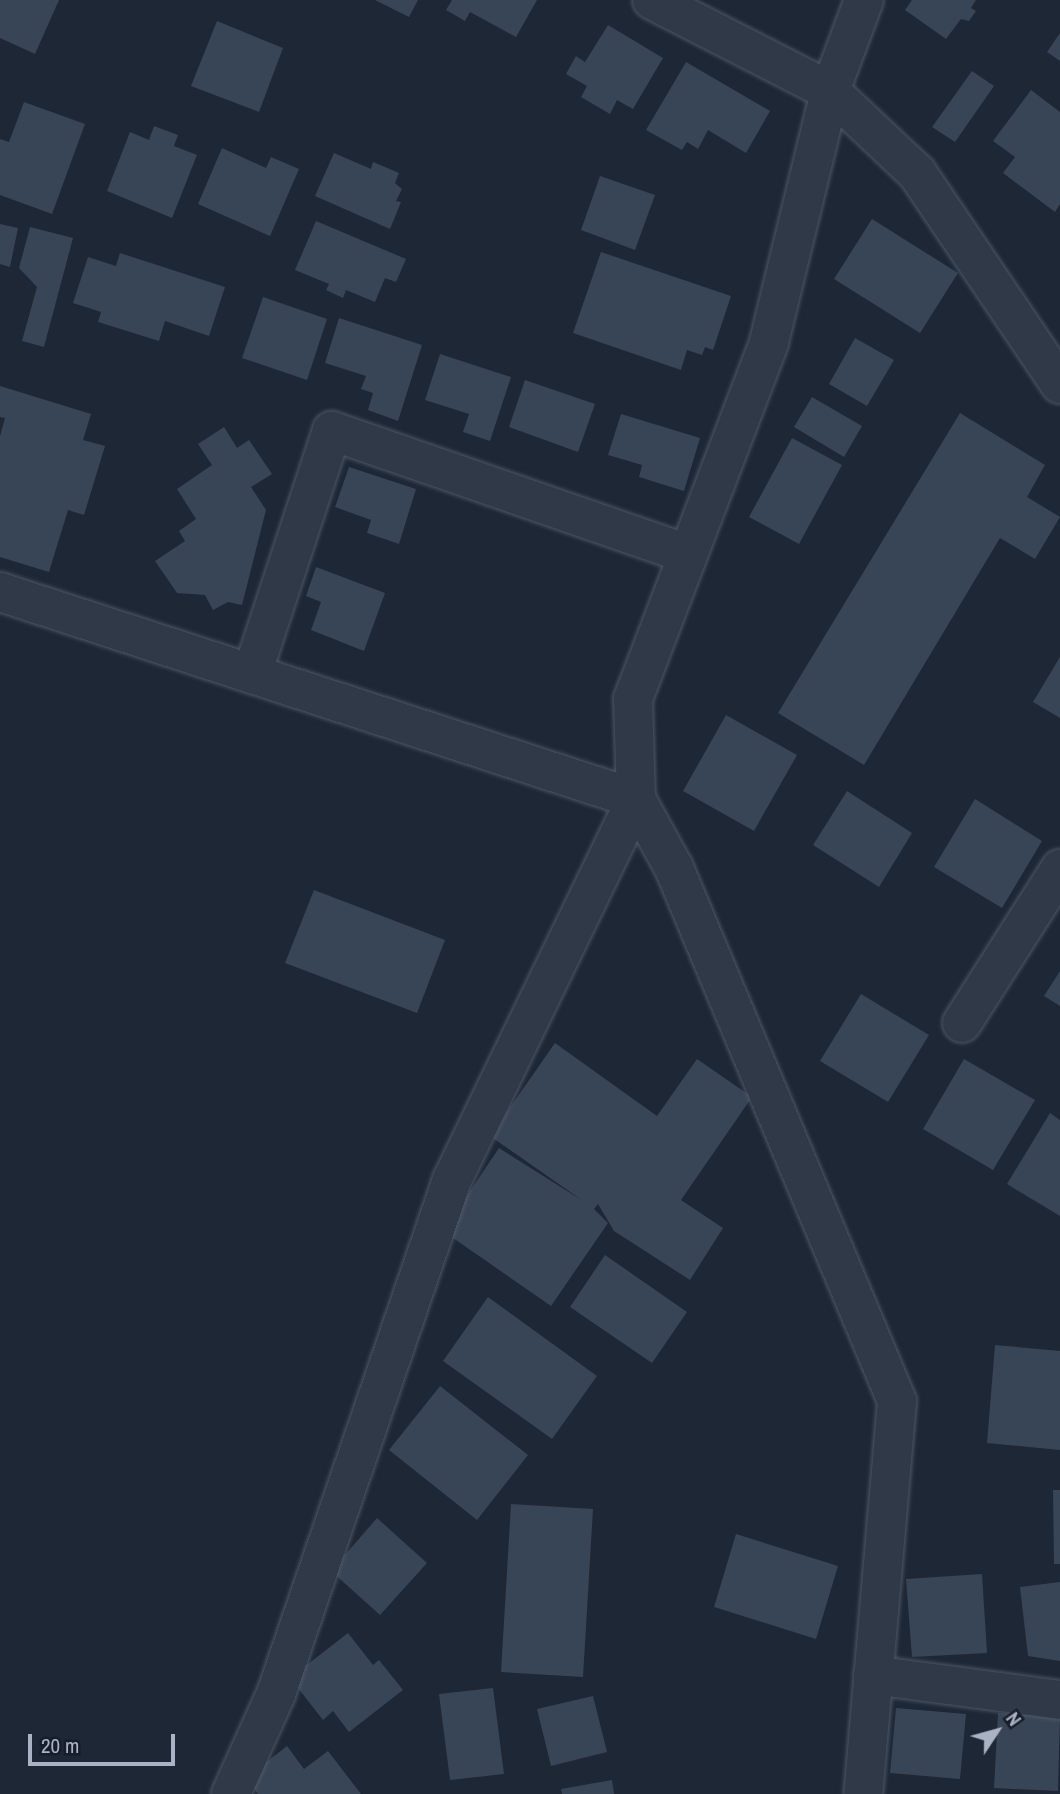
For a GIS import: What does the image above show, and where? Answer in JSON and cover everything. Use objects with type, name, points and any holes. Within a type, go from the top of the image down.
[{"type":"street","points":[[653,0],[830,91],[917,173],[1060,384]]},
{"type":"street","points":[[863,1794],[897,1401],[674,867],[636,799],[633,699],[769,342],[830,91],[864,0]]},
{"type":"street","points":[[252,674],[332,431],[688,554]]},
{"type":"street","points":[[0,592],[636,799]]},
{"type":"street","points":[[231,1794],[275,1695],[452,1180],[636,799]]},
{"type":"street","points":[[962,1023],[1060,869]]},
{"type":"street","points":[[873,1675],[1060,1700]]},
{"type":"building","points":[[0,0],[59,0],[35,54],[0,38]]},
{"type":"building","points":[[375,0],[418,0],[409,17]]},
{"type":"building","points":[[452,0],[537,0],[516,37],[470,12],[465,21],[446,10]]},
{"type":"building","points":[[912,0],[976,0],[971,8],[976,11],[969,21],[961,19],[946,39],[905,10]]},
{"type":"building","points":[[217,21],[283,48],[259,112],[191,86]]},
{"type":"building","points":[[608,25],[663,58],[633,109],[617,100],[610,114],[581,97],[587,86],[566,74],[576,56],[585,62]]},
{"type":"building","points":[[1060,33],[1060,61],[1047,52]]},
{"type":"building","points":[[686,62],[770,111],[746,153],[708,130],[698,149],[687,142],[682,150],[646,130]]},
{"type":"building","points":[[972,71],[994,86],[955,142],[932,127]]},
{"type":"building","points":[[1031,90],[1060,112],[1060,204],[1055,212],[1003,173],[1015,157],[993,141]]},
{"type":"building","points":[[24,102],[85,124],[52,214],[0,195],[0,139],[9,142]]},
{"type":"building","points":[[154,126],[178,135],[174,146],[197,155],[172,218],[107,191],[130,132],[149,140]]},
{"type":"building","points":[[222,148],[266,168],[271,157],[299,169],[270,236],[198,204]]},
{"type":"building","points":[[334,153],[371,169],[373,162],[399,173],[395,183],[402,189],[396,201],[401,202],[390,229],[315,196]]},
{"type":"building","points":[[600,176],[655,195],[635,250],[581,230]]},
{"type":"building","points":[[872,219],[958,273],[920,333],[834,279]]},
{"type":"building","points":[[316,221],[406,259],[396,282],[385,278],[375,302],[346,290],[343,298],[326,290],[329,284],[295,270]]},
{"type":"building","points":[[0,224],[18,228],[10,267],[0,264]]},
{"type":"building","points":[[30,227],[73,238],[44,347],[22,341],[37,287],[19,268]]},
{"type":"building","points":[[601,252],[731,296],[713,350],[705,347],[702,355],[687,350],[681,370],[573,333]]},
{"type":"building","points":[[120,253],[225,287],[209,336],[165,321],[159,341],[98,322],[101,312],[73,303],[88,257],[116,266]]},
{"type":"building","points":[[263,297],[327,319],[307,380],[242,358]]},
{"type":"building","points":[[339,318],[422,345],[398,421],[368,410],[373,393],[361,389],[366,376],[325,363]]},
{"type":"building","points":[[855,338],[894,360],[867,406],[829,384]]},
{"type":"building","points":[[440,354],[511,377],[490,441],[463,432],[469,414],[425,400]]},
{"type":"building","points":[[525,380],[595,404],[578,452],[509,427]]},
{"type":"building","points":[[0,386],[91,414],[83,440],[105,446],[84,515],[68,510],[49,572],[0,557],[0,436],[5,418],[0,417]]},
{"type":"building","points":[[812,397],[862,426],[844,457],[794,427]]},
{"type":"building","points":[[960,413],[1045,465],[1027,497],[1060,517],[1035,559],[1000,538],[864,765],[778,713]]},
{"type":"building","points":[[621,414],[700,438],[684,491],[639,477],[642,465],[608,455]]},
{"type":"building","points":[[224,427],[237,448],[249,440],[272,474],[251,487],[266,510],[242,605],[228,602],[213,610],[205,595],[177,593],[155,561],[185,541],[179,531],[196,519],[177,489],[212,465],[198,444]]},
{"type":"building","points":[[792,438],[842,465],[799,544],[749,517]]},
{"type":"building","points":[[349,467],[416,489],[399,544],[367,533],[371,520],[335,507]]},
{"type":"building","points":[[316,567],[385,593],[364,651],[311,630],[321,602],[306,596]]},
{"type":"building","points":[[1060,657],[1060,718],[1033,702]]},
{"type":"building","points":[[726,715],[797,755],[754,831],[683,791]]},
{"type":"building","points":[[847,791],[912,833],[879,887],[813,845]]},
{"type":"building","points":[[975,799],[1042,841],[1002,908],[934,867]]},
{"type":"building","points":[[314,890],[445,940],[417,1013],[285,963]]},
{"type":"building","points":[[1060,971],[1060,1006],[1044,996]]},
{"type":"building","points":[[861,994],[929,1035],[888,1102],[820,1061]]},
{"type":"building","points":[[555,1043],[657,1116],[697,1059],[752,1097],[681,1200],[723,1228],[690,1280],[614,1231],[598,1204],[594,1209],[608,1223],[551,1306],[443,1231],[499,1148],[583,1201],[490,1136]]},
{"type":"building","points":[[964,1059],[1035,1100],[993,1170],[923,1129]]},
{"type":"building","points":[[1050,1113],[1060,1120],[1060,1216],[1007,1184]]},
{"type":"building","points":[[605,1255],[687,1312],[652,1363],[570,1307]]},
{"type":"building","points":[[488,1297],[597,1376],[552,1439],[443,1361]]},
{"type":"building","points":[[995,1345],[1060,1351],[1060,1450],[987,1443]]},
{"type":"building","points":[[440,1386],[528,1455],[477,1520],[389,1450]]},
{"type":"building","points":[[1053,1490],[1060,1490],[1060,1564],[1054,1564]]},
{"type":"building","points":[[511,1504],[593,1509],[583,1677],[501,1672]]},
{"type":"building","points":[[377,1518],[427,1563],[380,1615],[331,1571]]},
{"type":"building","points":[[736,1534],[838,1566],[816,1639],[714,1607]]},
{"type":"building","points":[[982,1574],[987,1653],[912,1657],[906,1579]]},
{"type":"building","points":[[1060,1582],[1060,1661],[1028,1656],[1020,1587]]},
{"type":"building","points":[[348,1633],[373,1665],[379,1660],[403,1690],[349,1732],[333,1711],[323,1720],[290,1678]]},
{"type":"building","points":[[493,1688],[504,1774],[450,1780],[439,1694]]},
{"type":"building","points":[[593,1696],[607,1752],[551,1766],[537,1709]]},
{"type":"building","points":[[896,1708],[966,1714],[960,1779],[890,1773]]},
{"type":"building","points":[[998,1713],[1060,1715],[1058,1791],[994,1788]]},
{"type":"building","points":[[287,1746],[304,1769],[328,1751],[361,1794],[258,1794],[246,1778]]},
{"type":"building","points":[[612,1780],[614,1794],[562,1794],[561,1789]]}]
